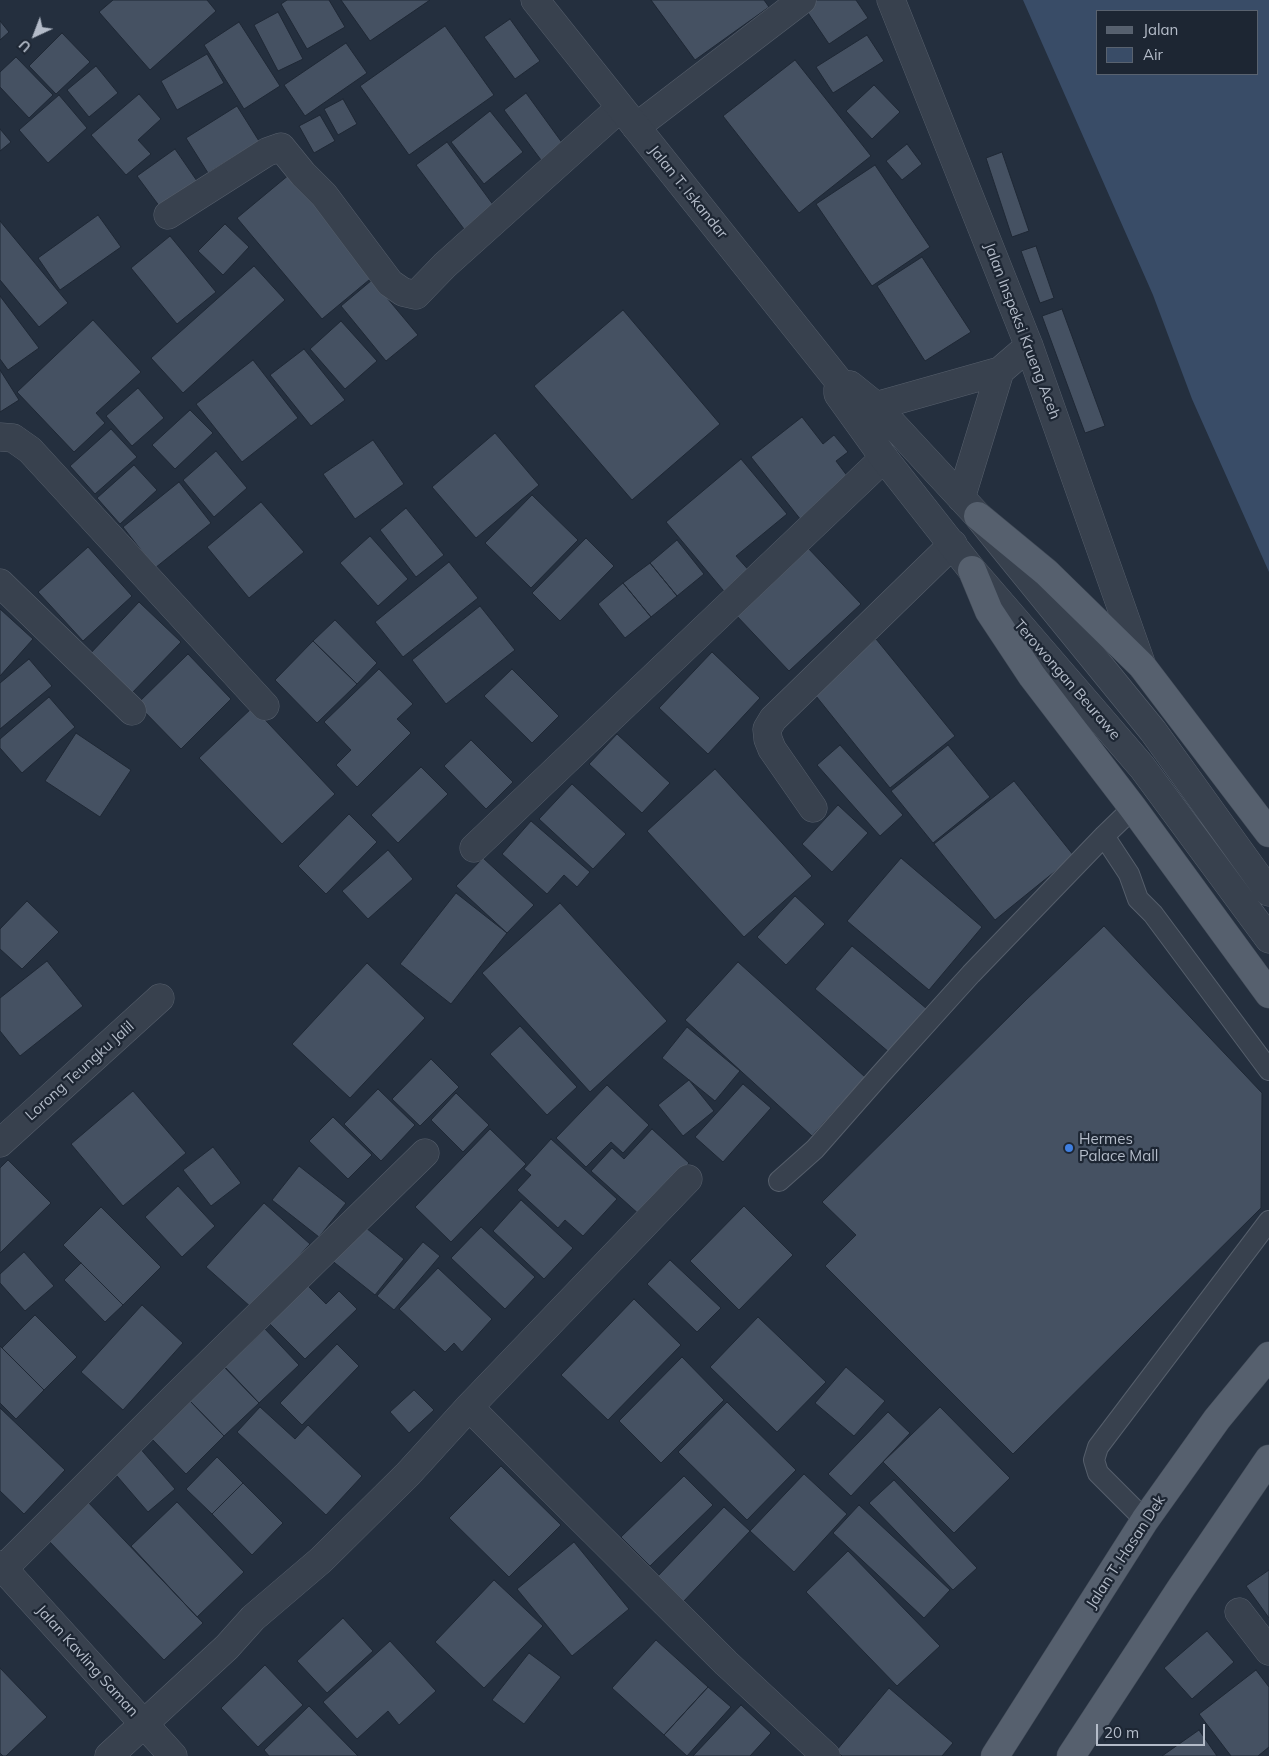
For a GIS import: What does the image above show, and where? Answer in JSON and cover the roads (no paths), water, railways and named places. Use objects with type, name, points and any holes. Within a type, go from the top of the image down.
[{"type":"main road","points":[[969,507],[1047,573],[1142,666],[1269,833]]},
{"type":"main road","points":[[972,570],[989,611],[1032,676],[1133,808],[1269,994]]},
{"type":"main road","name":"Jalan T. Hasan Dek","points":[[995,1756],[1145,1520],[1217,1419],[1269,1356]]},
{"type":"main road","points":[[1071,1756],[1181,1588],[1269,1459]]},
{"type":"street","name":"Jalan T. Iskandar","points":[[535,0],[841,384],[850,385],[868,416]]},
{"type":"street","points":[[168,215],[267,152],[281,148],[324,195],[390,283],[403,292],[416,294],[446,265],[628,118],[802,0]]},
{"type":"street","name":"Jalan Inspeksi Krueng Aceh","points":[[891,0],[1030,346],[1142,666]]},
{"type":"street","points":[[1030,346],[1000,371],[868,416],[969,507],[1153,731],[1269,892]]},
{"type":"street","points":[[969,507],[1000,371]]},
{"type":"street","name":"Terowongan Beurawe","points":[[868,416],[884,458],[972,570],[1142,767],[1269,939]]},
{"type":"street","points":[[0,437],[13,438],[30,450],[264,706]]},
{"type":"street","points":[[474,848],[884,458]]},
{"type":"street","points":[[813,808],[772,749],[767,730],[773,720],[953,544]]},
{"type":"street","points":[[0,583],[132,711]]},
{"type":"street","name":"Lorong Teungku Jalil","points":[[0,1143],[160,998]]},
{"type":"street","points":[[1,1567],[425,1153]]},
{"type":"street","points":[[109,1756],[227,1647],[253,1618],[321,1560],[408,1474],[469,1407],[688,1179]]},
{"type":"street","points":[[469,1407],[726,1663],[826,1756]]},
{"type":"street","name":"Jalan Kavling Saman","points":[[1,1567],[173,1756]]},
{"type":"street","points":[[1239,1612],[1269,1651]]},
{"type":"lane","points":[[779,1182],[815,1149],[971,974],[1133,808]]},
{"type":"lane","points":[[1104,836],[1129,874],[1138,899],[1153,914],[1269,1070]]},
{"type":"lane","points":[[1145,1520],[1098,1473],[1094,1460],[1098,1447],[1269,1222]]},
{"type":"water","points":[[1023,0],[1269,0],[1269,572],[1192,399],[1153,295]]},
{"type":"place","name":"Hermes Palace Mall","points":[[1069,1148]]}]
